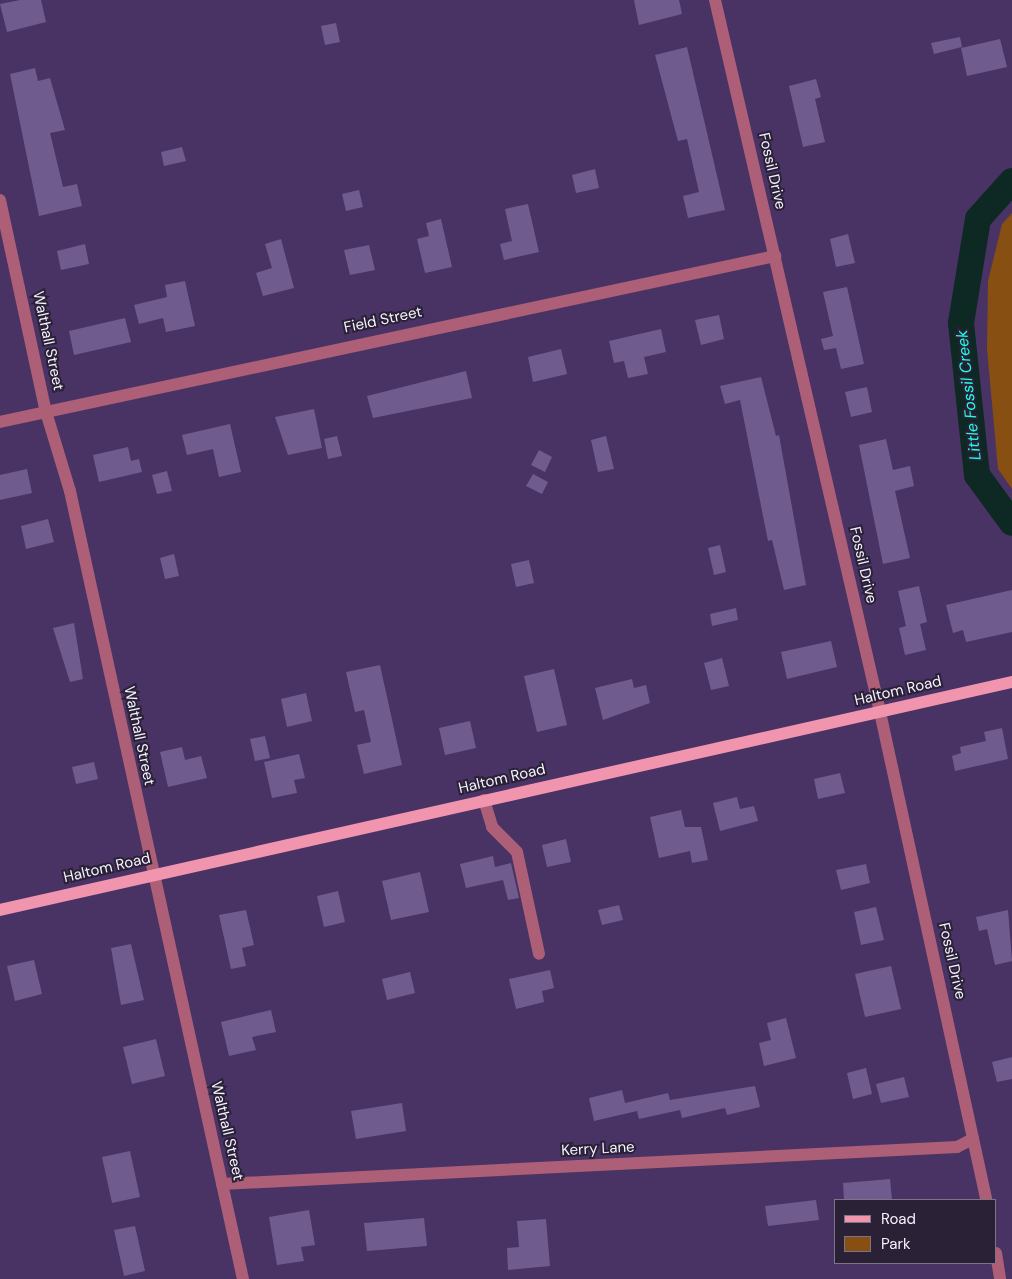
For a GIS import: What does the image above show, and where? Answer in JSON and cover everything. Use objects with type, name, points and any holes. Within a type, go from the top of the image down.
[{"type":"main road","name":"Haltom Road","points":[[0,910],[1012,682]]},
{"type":"street","name":"Fossil Drive","points":[[715,0],[880,712],[986,1199]]},
{"type":"street","name":"Walthall Street","points":[[0,200],[46,412],[70,491],[243,1279]]},
{"type":"street","name":"Field Street","points":[[0,422],[775,256]]},
{"type":"street","points":[[484,800],[492,827],[517,852],[539,954]]},
{"type":"street","name":"Kerry Lane","points":[[222,1184],[957,1147],[973,1139]]},
{"type":"street","points":[[997,1260],[1000,1279]]},
{"type":"green space","points":[[1012,213],[1012,489],[998,469],[987,349],[988,281],[1002,224]]},
{"type":"building","points":[[20,0],[41,0],[46,22],[7,32],[0,4]]},
{"type":"building","points":[[634,0],[679,0],[682,14],[639,25]]},
{"type":"building","points":[[336,23],[340,42],[325,45],[321,26]]},
{"type":"building","points":[[960,37],[962,47],[934,54],[931,43]]},
{"type":"building","points":[[1000,39],[1007,67],[967,76],[961,48]]},
{"type":"building","points":[[687,47],[725,210],[688,218],[683,196],[699,192],[687,139],[678,141],[655,55]]},
{"type":"building","points":[[35,68],[38,81],[50,78],[65,130],[50,133],[63,187],[77,184],[82,206],[39,216],[10,74]]},
{"type":"building","points":[[816,79],[821,97],[815,99],[825,142],[803,147],[789,86]]},
{"type":"building","points":[[182,147],[186,161],[164,166],[161,152]]},
{"type":"building","points":[[595,169],[599,188],[576,193],[572,175]]},
{"type":"building","points":[[359,190],[363,207],[346,211],[342,194]]},
{"type":"building","points":[[528,204],[539,252],[504,260],[500,244],[512,241],[505,209]]},
{"type":"building","points":[[441,219],[452,267],[425,273],[417,239],[429,236],[426,223]]},
{"type":"building","points":[[848,234],[855,263],[836,267],[830,239]]},
{"type":"building","points":[[281,239],[294,288],[263,296],[256,273],[272,268],[265,244]]},
{"type":"building","points":[[85,244],[89,264],[61,270],[57,251]]},
{"type":"building","points":[[369,245],[375,270],[350,275],[344,250]]},
{"type":"building","points":[[185,281],[195,326],[166,332],[163,318],[139,324],[134,305],[167,297],[165,285]]},
{"type":"building","points":[[847,287],[864,364],[841,369],[836,348],[824,350],[821,339],[833,336],[823,292]]},
{"type":"building","points":[[719,315],[724,339],[701,345],[695,320]]},
{"type":"building","points":[[125,318],[131,342],[74,355],[69,331]]},
{"type":"building","points":[[661,329],[666,352],[644,357],[648,374],[628,378],[624,361],[614,363],[609,341]]},
{"type":"building","points":[[561,349],[567,374],[533,382],[528,357]]},
{"type":"building","points":[[466,371],[472,398],[373,418],[367,396]]},
{"type":"building","points":[[761,377],[776,436],[779,435],[806,585],[784,590],[772,540],[768,541],[740,400],[725,404],[720,386]]},
{"type":"building","points":[[867,387],[872,412],[851,417],[845,392]]},
{"type":"building","points":[[314,409],[322,448],[288,455],[275,417]]},
{"type":"building","points":[[230,424],[241,472],[219,477],[213,449],[187,455],[182,435]]},
{"type":"building","points":[[337,436],[342,456],[328,459],[324,439]]},
{"type":"building","points":[[606,436],[614,469],[598,472],[591,440]]},
{"type":"building","points":[[886,439],[893,470],[910,466],[914,486],[895,491],[910,558],[883,564],[859,445]]},
{"type":"building","points":[[128,447],[131,461],[139,459],[142,472],[99,482],[93,455]]},
{"type":"building","points":[[539,450],[552,457],[545,472],[531,465]]},
{"type":"building","points":[[27,469],[32,493],[0,500],[0,475]]},
{"type":"building","points":[[167,471],[172,491],[157,494],[152,475]]},
{"type":"building","points":[[533,474],[548,482],[542,494],[526,486]]},
{"type":"building","points":[[48,519],[54,542],[26,549],[21,526]]},
{"type":"building","points":[[720,545],[726,572],[714,575],[708,548]]},
{"type":"building","points":[[174,554],[179,576],[165,579],[160,558]]},
{"type":"building","points":[[529,560],[534,583],[516,587],[511,564]]},
{"type":"building","points":[[919,586],[927,622],[920,624],[926,650],[905,655],[899,628],[906,626],[898,591]]},
{"type":"building","points":[[1012,590],[1012,632],[966,642],[963,630],[953,633],[946,605]]},
{"type":"building","points":[[736,608],[738,620],[712,626],[710,614]]},
{"type":"building","points":[[74,623],[83,679],[70,682],[53,628]]},
{"type":"building","points":[[831,641],[837,667],[787,679],[781,652]]},
{"type":"building","points":[[722,658],[729,686],[711,690],[704,663]]},
{"type":"building","points":[[380,665],[402,765],[364,774],[357,745],[371,742],[364,710],[355,712],[346,672]]},
{"type":"building","points":[[554,669],[567,725],[537,732],[524,676]]},
{"type":"building","points":[[632,679],[634,688],[646,685],[650,703],[603,720],[595,688]]},
{"type":"building","points":[[306,693],[312,721],[287,727],[281,699]]},
{"type":"building","points":[[470,721],[476,748],[445,755],[439,728]]},
{"type":"building","points":[[1002,728],[1008,759],[955,771],[952,756],[961,753],[960,747],[986,741],[984,732]]},
{"type":"building","points":[[265,736],[270,758],[255,761],[250,739]]},
{"type":"building","points":[[182,747],[185,760],[201,756],[207,778],[168,787],[160,752]]},
{"type":"building","points":[[299,754],[305,778],[294,780],[297,793],[272,798],[264,762]]},
{"type":"building","points":[[94,762],[98,779],[76,784],[72,767]]},
{"type":"building","points":[[840,773],[845,793],[818,799],[814,779]]},
{"type":"building","points":[[737,797],[740,809],[754,806],[758,821],[720,831],[713,803]]},
{"type":"building","points":[[681,810],[685,827],[701,827],[708,860],[692,863],[690,851],[659,858],[650,817]]},
{"type":"building","points":[[566,839],[571,862],[547,867],[542,845]]},
{"type":"building","points":[[493,856],[495,867],[511,863],[519,898],[508,900],[503,880],[466,888],[460,864]]},
{"type":"building","points":[[866,864],[870,883],[841,890],[836,870]]},
{"type":"building","points":[[420,872],[429,912],[391,920],[382,881]]},
{"type":"building","points":[[338,891],[345,922],[324,927],[317,896]]},
{"type":"building","points":[[619,905],[623,920],[602,925],[598,910]]},
{"type":"building","points":[[876,907],[884,940],[861,945],[854,912]]},
{"type":"building","points":[[246,910],[254,945],[242,948],[246,966],[231,969],[219,915]]},
{"type":"building","points":[[1008,910],[1012,961],[995,965],[987,929],[979,931],[976,917]]},
{"type":"building","points":[[131,944],[144,1000],[121,1005],[111,948]]},
{"type":"building","points":[[34,960],[42,994],[15,1001],[7,966]]},
{"type":"building","points":[[891,966],[901,1009],[865,1017],[855,974]]},
{"type":"building","points":[[550,970],[554,988],[542,991],[544,1002],[516,1009],[509,979]]},
{"type":"building","points":[[410,972],[415,993],[387,1000],[382,979]]},
{"type":"building","points":[[271,1010],[276,1032],[252,1037],[256,1050],[229,1056],[221,1022]]},
{"type":"building","points":[[786,1018],[796,1058],[764,1066],[759,1043],[771,1040],[767,1023]]},
{"type":"building","points":[[156,1039],[165,1076],[132,1084],[123,1047]]},
{"type":"building","points":[[1012,1057],[1012,1079],[997,1082],[992,1062]]},
{"type":"building","points":[[866,1068],[872,1094],[853,1099],[847,1073]]},
{"type":"building","points":[[904,1077],[909,1097],[881,1103],[876,1084]]},
{"type":"building","points":[[755,1086],[760,1107],[727,1115],[725,1108],[682,1118],[680,1110],[639,1119],[637,1111],[594,1121],[589,1098],[622,1090],[625,1103],[668,1093],[670,1100]]},
{"type":"building","points":[[402,1103],[406,1131],[356,1139],[351,1111]]},
{"type":"building","points":[[130,1151],[140,1197],[112,1203],[102,1157]]},
{"type":"building","points":[[890,1179],[892,1199],[844,1199],[843,1183]]},
{"type":"building","points":[[816,1200],[819,1220],[768,1226],[765,1206]]},
{"type":"building","points":[[309,1210],[315,1245],[301,1247],[304,1261],[277,1265],[269,1217]]},
{"type":"building","points":[[424,1218],[427,1246],[367,1251],[364,1223]]},
{"type":"building","points":[[546,1219],[550,1266],[508,1270],[507,1248],[519,1247],[517,1221]]},
{"type":"building","points":[[135,1226],[145,1271],[124,1276],[114,1230]]},
{"type":"waterway","name":"Little Fossil Creek","points":[[1012,181],[978,219],[961,323],[977,475],[1012,523]]}]
